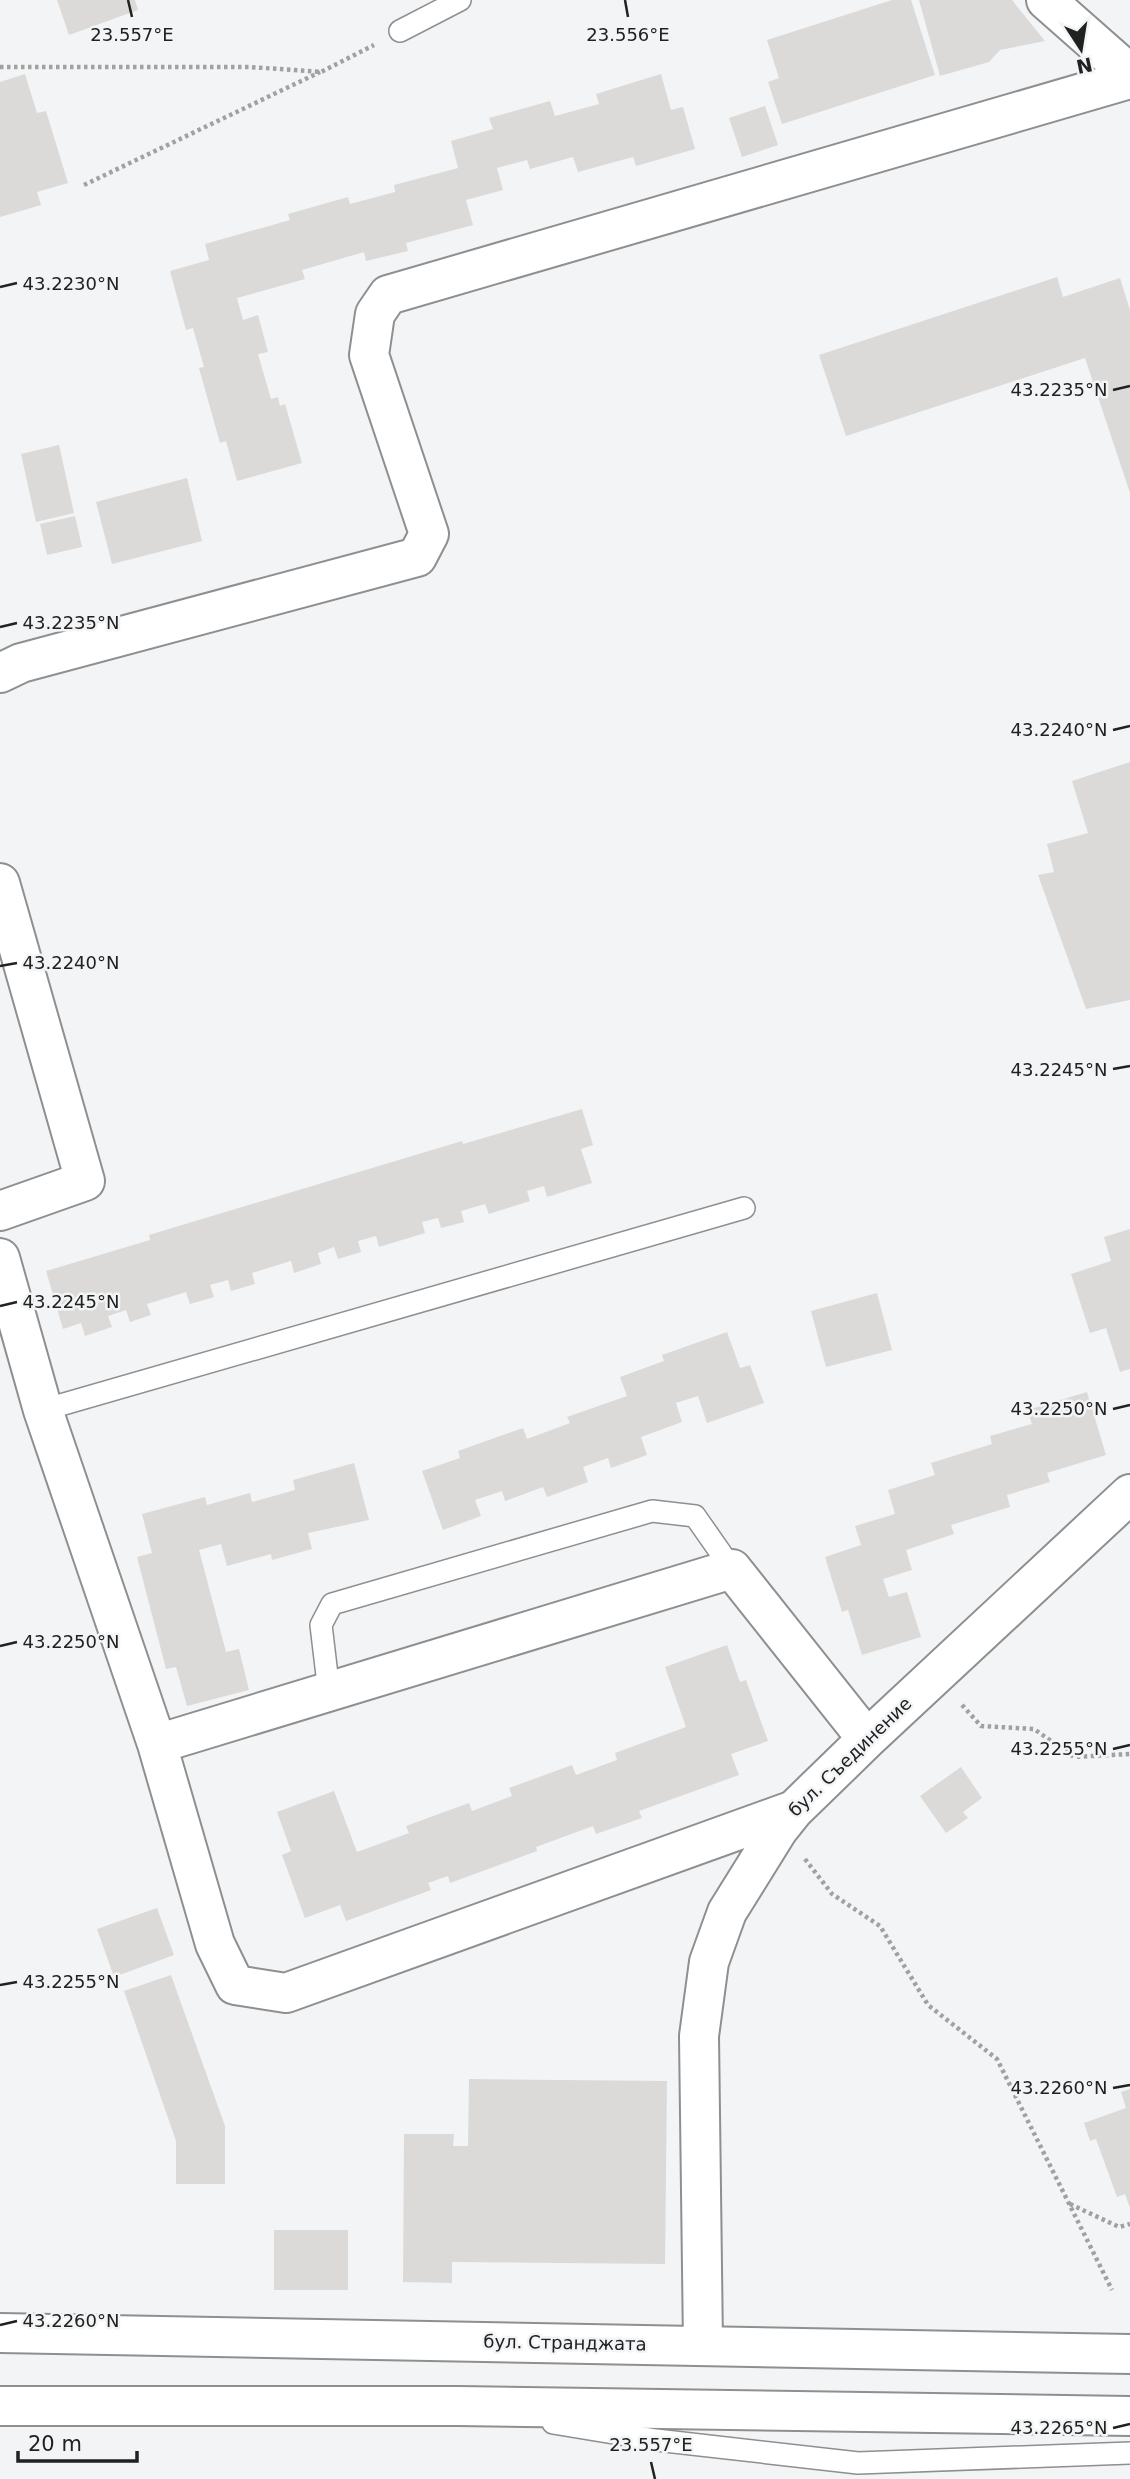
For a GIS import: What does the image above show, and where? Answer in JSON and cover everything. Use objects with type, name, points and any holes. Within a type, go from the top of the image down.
[{"type":"street","points":[[1046,0],[1130,77]]},
{"type":"street","points":[[0,673],[21,663],[417,557],[429,534],[369,355],[375,314],[388,295],[1130,77]]},
{"type":"street","points":[[0,883],[85,1181],[0,1210]]},
{"type":"street","points":[[0,1258],[43,1410],[156,1744],[215,1944],[234,1985],[286,1993],[786,1820]]},
{"type":"street","name":"бул. Съединение","points":[[703,2345],[699,2036],[709,1962],[727,1912],[786,1820],[867,1739],[1130,1494]]},
{"type":"street","points":[[156,1744],[732,1569],[867,1739]]},
{"type":"street","name":"бул. Странджата","points":[[0,2333],[1130,2354]]},
{"type":"street","points":[[0,2406],[458,2406],[1130,2416]]},
{"type":"lane","points":[[401,31],[460,0]]},
{"type":"lane","points":[[43,1410],[744,1208]]},
{"type":"lane","points":[[329,1692],[321,1625],[332,1604],[652,1511],[695,1516],[732,1569]]},
{"type":"lane","points":[[458,2406],[858,2471],[1130,2453]]},
{"type":"path","points":[[84,185],[401,31]]},
{"type":"path","points":[[0,67],[250,67],[321,72]]},
{"type":"path","points":[[935,1676],[981,1726],[1034,1729],[1074,1757],[1130,1754]]},
{"type":"path","points":[[786,1820],[810,1864],[832,1894],[880,1926],[928,2005],[997,2059],[1112,2290]]},
{"type":"path","points":[[1069,2204],[1119,2227],[1130,2224]]},
{"type":"building","points":[[57,0],[135,0],[138,10],[69,35]]},
{"type":"building","points":[[892,0],[911,0],[935,75],[782,124],[768,82],[779,78],[767,40]]},
{"type":"building","points":[[919,0],[1012,0],[1045,41],[1000,50],[989,62],[940,76]]},
{"type":"building","points":[[25,74],[37,113],[46,111],[68,183],[37,192],[41,205],[0,217],[0,82]]},
{"type":"building","points":[[661,74],[671,110],[683,107],[695,149],[636,166],[633,157],[578,172],[573,157],[530,169],[527,160],[497,168],[503,190],[466,200],[473,225],[406,243],[408,251],[366,261],[364,252],[302,270],[305,279],[237,298],[243,320],[258,315],[268,352],[258,354],[271,399],[278,397],[280,406],[285,404],[302,463],[237,481],[226,441],[220,443],[199,368],[204,367],[193,328],[186,330],[170,271],[209,260],[205,244],[290,220],[288,214],[348,197],[350,204],[395,192],[394,185],[458,168],[451,141],[493,129],[489,118],[550,101],[555,116],[599,104],[596,94]]},
{"type":"building","points":[[765,106],[778,145],[742,157],[729,118]]},
{"type":"building","points":[[1057,277],[1063,297],[1120,278],[1130,310],[1130,493],[1085,358],[846,436],[819,355]]},
{"type":"building","points":[[59,445],[74,513],[36,522],[21,454]]},
{"type":"building","points":[[187,478],[202,541],[112,564],[96,502]]},
{"type":"building","points":[[75,516],[82,547],[47,555],[40,524]]},
{"type":"building","points":[[1130,762],[1130,1000],[1086,1009],[1038,875],[1054,872],[1047,844],[1088,833],[1072,781]]},
{"type":"building","points":[[582,1109],[593,1145],[581,1149],[592,1183],[547,1197],[544,1186],[527,1191],[530,1201],[489,1214],[485,1204],[461,1211],[464,1222],[441,1228],[438,1218],[422,1222],[425,1233],[379,1247],[376,1236],[358,1241],[361,1252],[338,1259],[334,1247],[318,1253],[321,1264],[294,1273],[291,1261],[252,1273],[255,1284],[231,1291],[228,1280],[210,1285],[214,1297],[190,1304],[186,1292],[147,1304],[151,1315],[130,1322],[126,1310],[108,1316],[112,1327],[85,1336],[81,1323],[63,1329],[46,1271],[150,1240],[149,1235],[462,1141],[463,1144]]},
{"type":"building","points":[[1130,1229],[1130,1369],[1120,1372],[1106,1328],[1090,1333],[1071,1274],[1111,1261],[1104,1237]]},
{"type":"building","points":[[877,1293],[892,1350],[826,1367],[811,1311]]},
{"type":"building","points":[[727,1332],[740,1368],[750,1365],[764,1403],[707,1423],[698,1396],[676,1403],[682,1422],[641,1437],[647,1455],[611,1468],[608,1458],[583,1467],[588,1482],[547,1497],[543,1487],[505,1501],[502,1491],[475,1500],[481,1516],[443,1530],[422,1471],[460,1458],[458,1451],[523,1428],[527,1439],[570,1423],[567,1417],[627,1396],[620,1377],[664,1361],[662,1355]]},
{"type":"building","points":[[1087,1392],[1106,1455],[1047,1473],[1050,1482],[1007,1495],[1010,1507],[951,1525],[954,1534],[906,1550],[912,1570],[883,1579],[889,1597],[907,1592],[921,1637],[862,1655],[848,1610],[842,1612],[825,1557],[861,1545],[855,1526],[895,1514],[888,1490],[935,1475],[931,1463],[992,1444],[990,1436],[1032,1424],[1027,1410]]},
{"type":"building","points":[[354,1463],[369,1520],[308,1533],[312,1549],[272,1560],[271,1554],[227,1566],[221,1544],[199,1550],[226,1652],[239,1649],[249,1690],[187,1706],[176,1667],[166,1669],[137,1557],[152,1553],[142,1514],[205,1497],[207,1505],[250,1493],[252,1502],[295,1490],[293,1480]]},
{"type":"building","points":[[727,1645],[740,1682],[746,1680],[768,1741],[731,1754],[739,1775],[639,1811],[642,1818],[596,1834],[593,1826],[536,1847],[537,1851],[450,1883],[448,1876],[428,1883],[431,1890],[346,1921],[340,1905],[305,1918],[282,1855],[291,1851],[277,1812],[334,1791],[357,1852],[409,1833],[406,1826],[469,1803],[472,1811],[512,1796],[509,1788],[572,1765],[576,1775],[617,1760],[615,1753],[686,1727],[665,1667]]},
{"type":"building","points":[[961,1767],[982,1798],[963,1812],[968,1818],[946,1833],[920,1796]]},
{"type":"building","points":[[157,1908],[174,1955],[114,1977],[97,1929]]},
{"type":"building","points":[[171,1975],[225,2126],[225,2184],[176,2184],[176,2141],[124,1991]]},
{"type":"building","points":[[469,2079],[667,2081],[665,2264],[452,2262],[452,2283],[403,2282],[404,2134],[454,2134],[453,2146],[468,2146]]},
{"type":"building","points":[[1130,2089],[1130,2208],[1125,2194],[1117,2197],[1096,2139],[1090,2141],[1084,2123],[1126,2108],[1121,2092]]},
{"type":"building","points":[[274,2230],[348,2230],[348,2290],[274,2290]]}]
